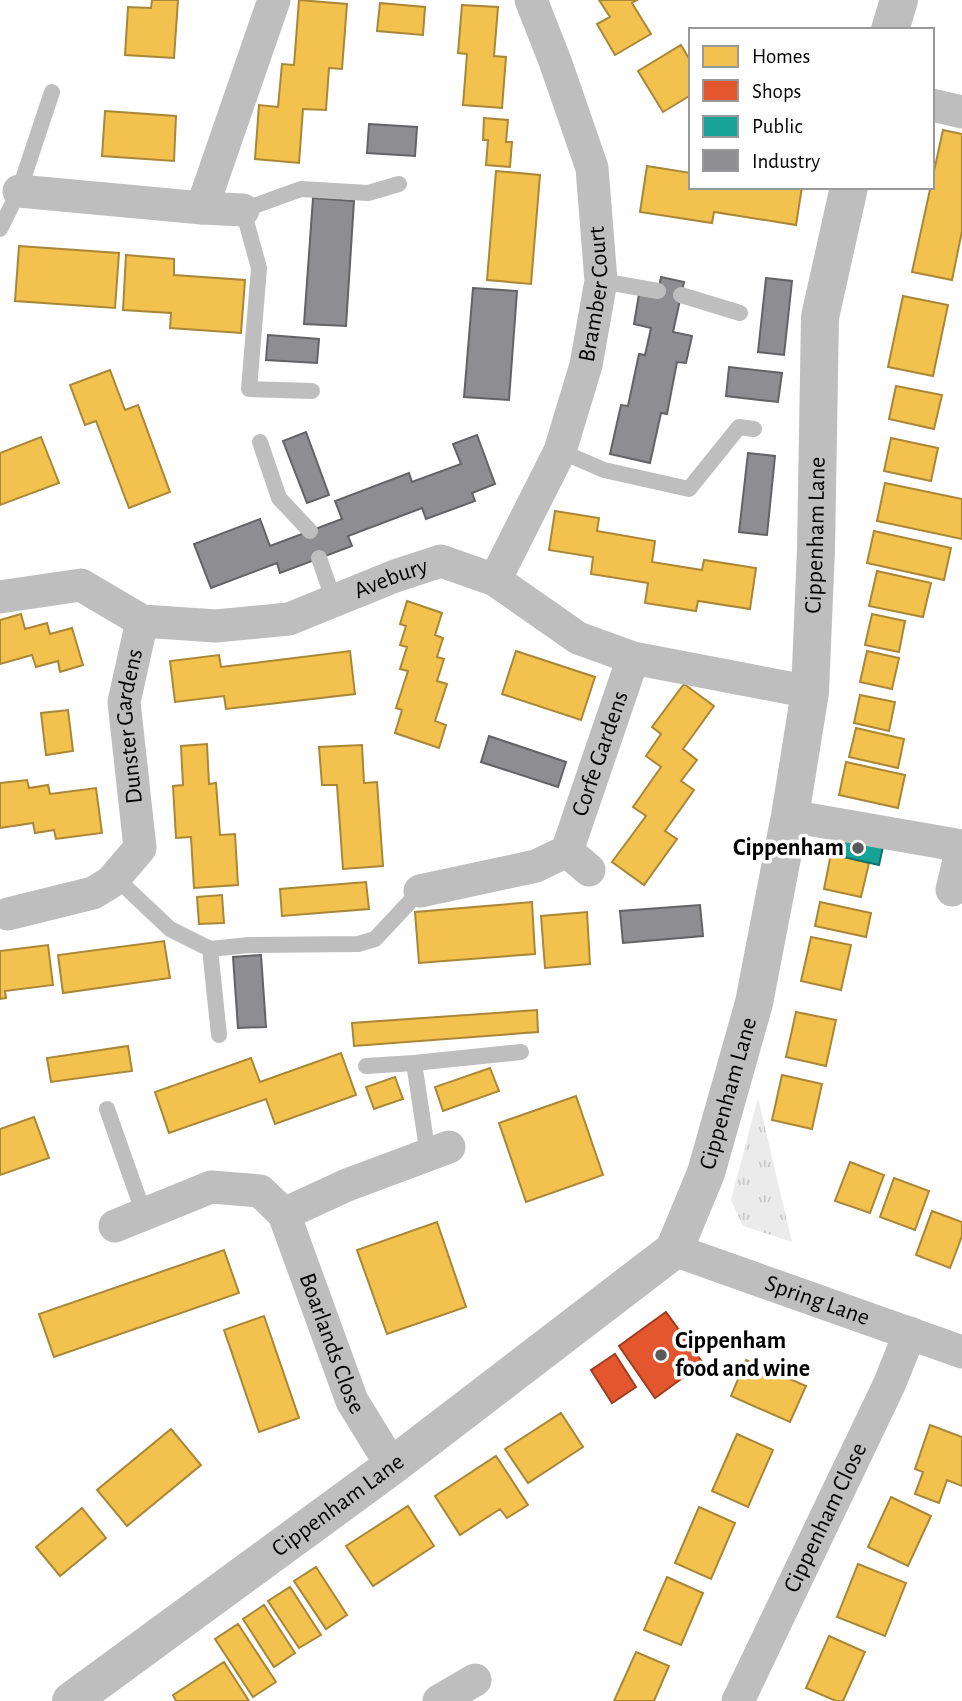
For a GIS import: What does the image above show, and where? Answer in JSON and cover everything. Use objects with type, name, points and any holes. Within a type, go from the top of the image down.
[{"type":"street","points":[[202,208],[274,0]]},
{"type":"street","name":"Bramber Court","points":[[495,580],[560,451],[586,365],[601,281],[592,168],[531,0]]},
{"type":"street","points":[[891,28],[899,0]]},
{"type":"street","points":[[934,105],[962,112]]},
{"type":"street","name":"Cippenham Lane","points":[[71,1701],[392,1466],[674,1250],[706,1173],[754,1003],[790,816],[810,692],[816,549],[820,317],[849,189]]},
{"type":"street","points":[[19,191],[243,210]]},
{"type":"street","name":"Avebury","points":[[0,597],[81,585],[142,621],[216,626],[289,619],[395,576],[440,561],[495,580],[578,638],[633,658],[810,692]]},
{"type":"street","name":"Dunster Gardens","points":[[8,914],[93,893],[115,877],[140,848],[124,702],[142,621]]},
{"type":"street","name":"Corfe Gardens","points":[[420,891],[536,866],[578,860],[633,658]]},
{"type":"street","points":[[790,816],[962,846],[952,890]]},
{"type":"street","points":[[284,1214],[347,1185],[439,1151]]},
{"type":"street","name":"Boarlands Close","points":[[130,1220],[211,1187],[260,1191],[284,1214],[352,1401],[392,1466]]},
{"type":"street","name":"Spring Lane","points":[[674,1250],[962,1352]]},
{"type":"street","name":"Cippenham Close","points":[[738,1701],[889,1385],[910,1333]]},
{"type":"street","points":[[439,1701],[475,1679]]},
{"type":"lane","points":[[0,229],[19,191],[52,92]]},
{"type":"lane","points":[[312,391],[249,388],[259,268],[243,210],[301,189],[368,193],[399,184]]},
{"type":"lane","points":[[601,281],[658,291]]},
{"type":"lane","points":[[681,295],[740,313]]},
{"type":"lane","points":[[560,451],[604,470],[689,489],[739,427],[754,429]]},
{"type":"lane","points":[[260,442],[279,498],[310,531]]},
{"type":"lane","points":[[319,558],[334,601]]},
{"type":"lane","points":[[115,877],[170,929],[210,949],[358,944],[375,939],[420,891]]},
{"type":"lane","points":[[210,949],[219,1035]]},
{"type":"lane","points":[[366,1066],[521,1052]]},
{"type":"lane","points":[[414,1063],[439,1151]]},
{"type":"lane","points":[[107,1109],[130,1220]]},
{"type":"green space","points":[[758,1098],[792,1242],[743,1226],[731,1200]]},
{"type":"building: Homes","points":[[152,0],[178,0],[174,58],[125,55],[128,7],[151,8]]},
{"type":"building: Homes","points":[[299,0],[347,4],[342,69],[329,68],[326,110],[303,109],[299,163],[255,159],[259,105],[278,107],[282,64],[294,65]]},
{"type":"building: Homes","points":[[599,0],[637,0],[632,3],[651,34],[615,55],[597,24],[610,17]]},
{"type":"building: Homes","points":[[380,3],[425,7],[423,35],[377,31]]},
{"type":"building: Homes","points":[[462,5],[498,7],[494,56],[506,57],[502,108],[463,105],[467,54],[458,53]]},
{"type":"building: Homes","points":[[681,45],[689,59],[689,96],[663,112],[638,71]]},
{"type":"building: Homes","points":[[105,111],[176,116],[174,161],[102,156]]},
{"type":"building: Homes","points":[[484,118],[508,120],[506,142],[512,142],[510,167],[486,165],[488,140],[483,140]]},
{"type":"building: Homes","points":[[943,130],[962,134],[962,231],[952,280],[912,272],[930,189],[934,189],[934,171]]},
{"type":"building: Homes","points":[[647,166],[689,173],[689,189],[802,189],[796,225],[714,212],[712,223],[640,212]]},
{"type":"building: Homes","points":[[496,171],[540,175],[531,284],[487,280]]},
{"type":"building: Homes","points":[[19,246],[119,253],[115,308],[15,301]]},
{"type":"building: Homes","points":[[126,255],[174,259],[174,275],[245,280],[241,333],[170,328],[171,313],[123,310]]},
{"type":"building: Homes","points":[[903,296],[948,305],[933,376],[888,367]]},
{"type":"building: Homes","points":[[110,370],[125,410],[138,405],[170,492],[129,508],[96,421],[85,425],[70,385]]},
{"type":"building: Homes","points":[[896,386],[942,395],[934,429],[889,419]]},
{"type":"building: Homes","points":[[41,437],[59,483],[0,505],[0,453]]},
{"type":"building: Homes","points":[[891,438],[938,448],[931,481],[884,471]]},
{"type":"building: Homes","points":[[885,483],[962,499],[962,539],[877,521]]},
{"type":"building: Homes","points":[[555,511],[599,518],[597,531],[655,541],[652,562],[702,570],[704,560],[756,568],[750,609],[698,601],[696,611],[645,603],[648,583],[591,574],[593,557],[549,550]]},
{"type":"building: Homes","points":[[874,531],[951,548],[944,580],[867,563]]},
{"type":"building: Homes","points":[[877,571],[931,583],[923,617],[869,606]]},
{"type":"building: Homes","points":[[407,601],[442,613],[435,635],[443,638],[437,657],[444,659],[437,681],[447,684],[435,721],[446,725],[439,748],[395,733],[402,710],[396,708],[408,671],[400,669],[407,647],[400,645],[406,626],[400,624]]},
{"type":"building: Homes","points":[[21,614],[25,629],[47,623],[50,634],[72,628],[83,665],[60,672],[58,661],[36,667],[32,655],[0,664],[0,620]]},
{"type":"building: Homes","points":[[872,614],[905,621],[899,652],[865,645]]},
{"type":"building: Homes","points":[[350,651],[355,694],[226,709],[224,696],[175,702],[170,661],[219,655],[221,667]]},
{"type":"building: Homes","points":[[516,651],[595,677],[581,720],[502,694]]},
{"type":"building: Homes","points":[[867,651],[899,658],[892,689],[860,682]]},
{"type":"building: Homes","points":[[684,684],[714,706],[683,749],[697,760],[681,781],[694,790],[665,831],[677,839],[644,885],[612,862],[646,816],[633,807],[661,767],[646,756],[661,734],[652,727]]},
{"type":"building: Homes","points":[[860,695],[895,702],[889,731],[854,723]]},
{"type":"building: Homes","points":[[68,710],[73,751],[46,755],[41,713]]},
{"type":"building: Homes","points":[[856,728],[904,739],[898,768],[849,757]]},
{"type":"building: Homes","points":[[207,744],[209,784],[216,783],[220,835],[235,834],[238,885],[194,888],[191,837],[176,838],[173,786],[183,785],[181,746]]},
{"type":"building: Homes","points":[[362,745],[364,783],[377,782],[383,866],[343,869],[337,785],[322,785],[319,747]]},
{"type":"building: Homes","points":[[846,762],[905,775],[898,808],[839,795]]},
{"type":"building: Homes","points":[[27,780],[29,788],[48,785],[50,794],[96,788],[102,833],[56,839],[54,830],[35,833],[33,823],[0,828],[0,783]]},
{"type":"building: Homes","points":[[831,854],[869,863],[861,897],[824,889]]},
{"type":"building: Homes","points":[[366,882],[369,909],[282,916],[280,889]]},
{"type":"building: Homes","points":[[222,895],[224,923],[199,924],[197,897]]},
{"type":"building: Homes","points":[[532,902],[535,954],[419,963],[415,912]]},
{"type":"building: Homes","points":[[820,902],[871,913],[866,937],[815,926]]},
{"type":"building: Homes","points":[[587,912],[590,964],[545,968],[541,916]]},
{"type":"building: Homes","points":[[811,937],[851,945],[841,990],[801,981]]},
{"type":"building: Homes","points":[[164,941],[170,978],[63,993],[58,955]]},
{"type":"building: Homes","points":[[48,945],[53,985],[5,991],[6,998],[0,999],[0,951]]},
{"type":"building: Homes","points":[[537,1010],[538,1032],[354,1046],[352,1023]]},
{"type":"building: Homes","points":[[796,1012],[836,1020],[826,1066],[786,1057]]},
{"type":"building: Homes","points":[[128,1046],[132,1071],[51,1082],[47,1058]]},
{"type":"building: Homes","points":[[341,1053],[356,1095],[275,1124],[266,1099],[169,1133],[155,1092],[251,1058],[260,1082]]},
{"type":"building: Homes","points":[[490,1068],[499,1091],[443,1111],[435,1087]]},
{"type":"building: Homes","points":[[782,1075],[822,1084],[812,1129],[772,1120]]},
{"type":"building: Homes","points":[[395,1077],[403,1099],[374,1109],[366,1087]]},
{"type":"building: Homes","points":[[576,1096],[603,1175],[526,1202],[499,1123]]},
{"type":"building: Homes","points":[[34,1117],[49,1158],[0,1175],[0,1129]]},
{"type":"building: Homes","points":[[850,1162],[884,1175],[870,1213],[835,1201]]},
{"type":"building: Homes","points":[[894,1178],[929,1191],[915,1230],[880,1217]]},
{"type":"building: Homes","points":[[932,1211],[962,1222],[962,1236],[950,1268],[916,1255]]},
{"type":"building: Homes","points":[[437,1222],[466,1307],[387,1334],[357,1250]]},
{"type":"building: Homes","points":[[224,1250],[239,1293],[54,1357],[39,1314]]},
{"type":"building: Homes","points":[[264,1316],[299,1418],[259,1432],[224,1330]]},
{"type":"building: Homes","points":[[746,1360],[806,1386],[790,1422],[731,1396]]},
{"type":"building: Homes","points":[[561,1413],[583,1447],[528,1483],[505,1449]]},
{"type":"building: Homes","points":[[930,1425],[962,1437],[962,1486],[947,1480],[939,1503],[915,1494],[923,1472],[915,1469]]},
{"type":"building: Homes","points":[[171,1429],[201,1465],[127,1526],[97,1490]]},
{"type":"building: Homes","points":[[737,1434],[773,1450],[748,1507],[712,1491]]},
{"type":"building: Homes","points":[[496,1456],[528,1505],[507,1518],[500,1509],[460,1535],[435,1496]]},
{"type":"building: Homes","points":[[891,1497],[931,1516],[908,1566],[868,1547]]},
{"type":"building: Homes","points":[[408,1506],[434,1546],[373,1586],[346,1546]]},
{"type":"building: Homes","points":[[699,1507],[735,1523],[711,1579],[675,1563]]},
{"type":"building: Homes","points":[[82,1508],[106,1538],[60,1576],[36,1547]]},
{"type":"building: Homes","points":[[858,1564],[906,1583],[885,1636],[837,1617]]},
{"type":"building: Homes","points":[[316,1567],[347,1615],[326,1629],[294,1581]]},
{"type":"building: Homes","points":[[667,1577],[703,1593],[681,1645],[644,1630]]},
{"type":"building: Homes","points":[[290,1587],[321,1635],[299,1648],[268,1601]]},
{"type":"building: Homes","points":[[264,1605],[295,1653],[274,1667],[243,1619]]},
{"type":"building: Homes","points":[[238,1624],[276,1682],[253,1697],[215,1639]]},
{"type":"building: Homes","points":[[829,1636],[865,1652],[843,1701],[836,1701],[806,1688]]},
{"type":"building: Homes","points":[[636,1652],[669,1666],[654,1701],[614,1701]]},
{"type":"building: Homes","points":[[224,1662],[249,1701],[176,1701],[173,1695]]},
{"type":"building: Shops","name":"Cippenham food and wine","points":[[666,1312],[703,1363],[655,1398],[619,1346]]},
{"type":"building: Shops","points":[[615,1354],[636,1387],[612,1403],[591,1370]]},
{"type":"building: Public","name":"Cippenham","points":[[836,832],[884,842],[879,865],[831,854]]},
{"type":"building: Industry","points":[[369,124],[417,127],[415,156],[367,153]]},
{"type":"building: Industry","points":[[313,198],[354,201],[346,326],[304,324]]},
{"type":"building: Industry","points":[[661,277],[684,282],[673,332],[692,336],[686,363],[677,362],[667,414],[661,413],[650,463],[610,454],[621,405],[628,406],[639,354],[645,355],[651,328],[634,324],[639,294],[657,297]]},
{"type":"building: Industry","points":[[766,278],[792,281],[784,355],[758,352]]},
{"type":"building: Industry","points":[[473,288],[517,291],[509,400],[464,397]]},
{"type":"building: Industry","points":[[268,335],[319,339],[317,363],[266,360]]},
{"type":"building: Industry","points":[[729,367],[782,373],[778,402],[726,396]]},
{"type":"building: Industry","points":[[306,432],[329,495],[307,503],[283,441]]},
{"type":"building: Industry","points":[[477,435],[495,484],[472,493],[475,501],[426,519],[422,508],[348,536],[352,546],[280,573],[277,563],[211,588],[194,544],[260,519],[270,546],[342,519],[335,501],[409,473],[412,482],[461,464],[453,444]]},
{"type":"building: Industry","points":[[748,453],[775,456],[767,535],[739,532]]},
{"type":"building: Industry","points":[[489,736],[566,762],[558,787],[481,762]]},
{"type":"building: Industry","points":[[700,905],[703,936],[623,943],[620,911]]},
{"type":"building: Industry","points":[[261,955],[266,1027],[238,1028],[233,957]]},
{"type":"place","name":"Cippenham","points":[[858,848]]},
{"type":"place","name":"Cippenham food and wine","points":[[661,1355]]}]
